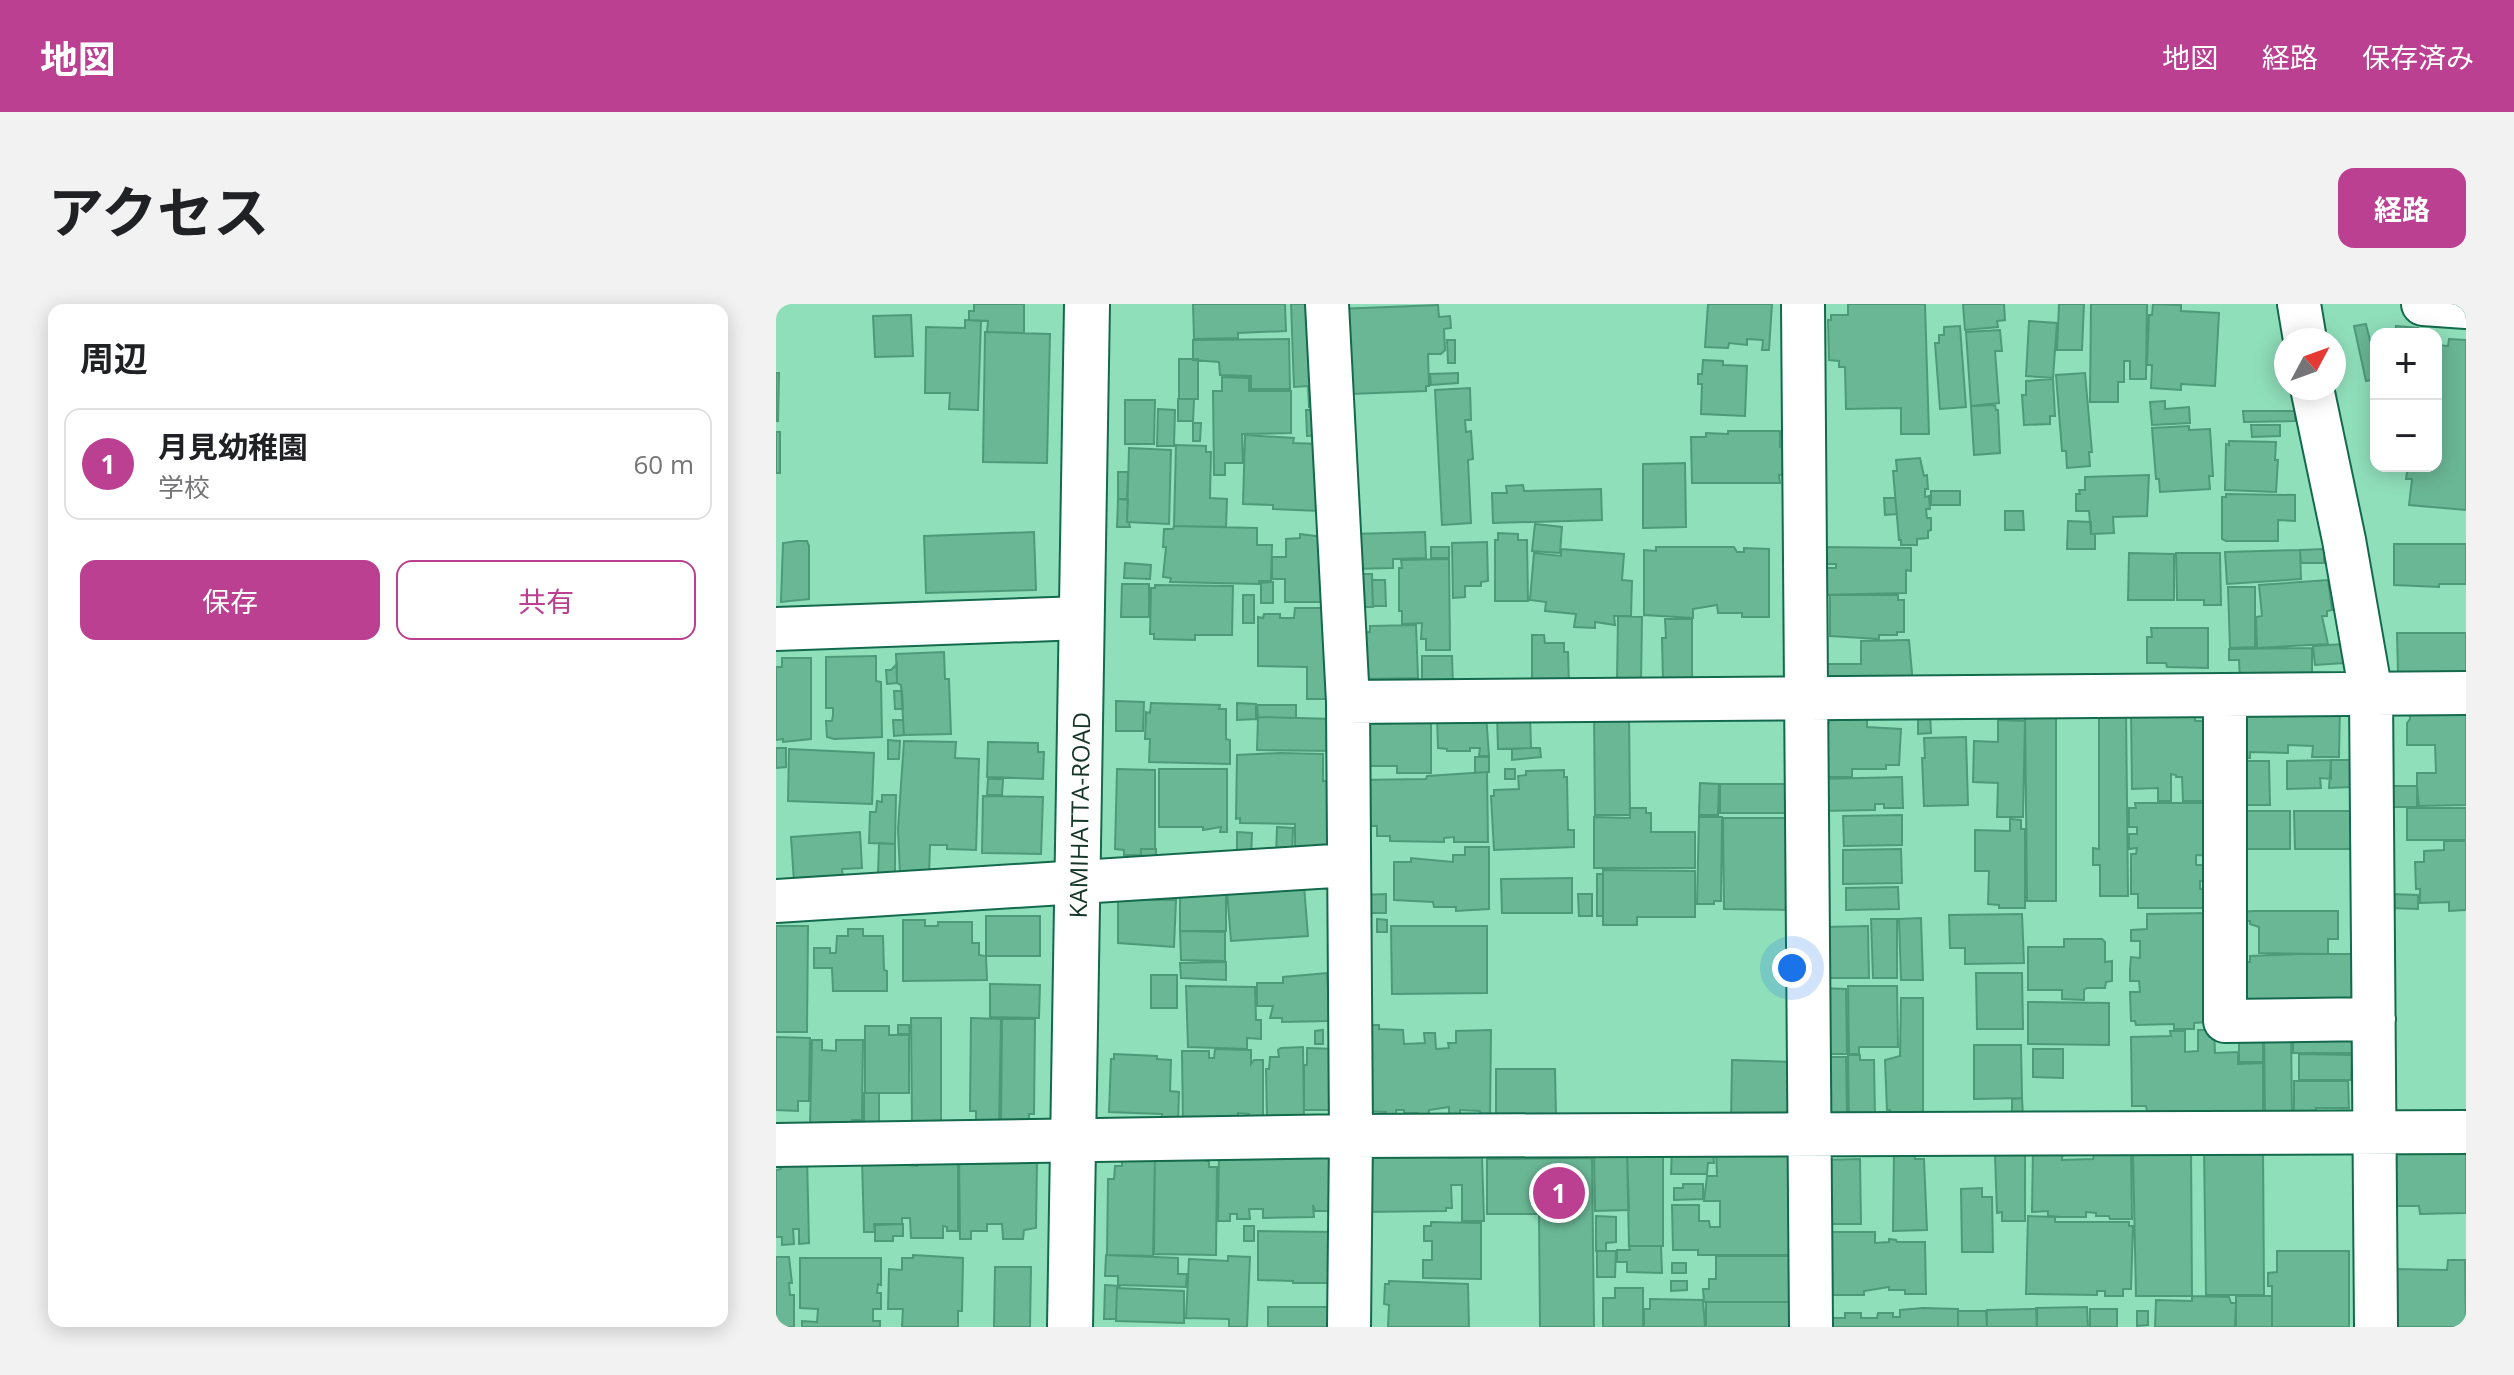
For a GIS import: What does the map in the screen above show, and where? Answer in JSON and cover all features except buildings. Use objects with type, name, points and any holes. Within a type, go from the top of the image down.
[{"type":"street","name":"KAMIHATTA-ROAD","points":[[1070,1327],[1087,304]]},
{"type":"street","points":[[1327,304],[1348,702],[1349,1327]]},
{"type":"street","points":[[1803,304],[1811,1327]]},
{"type":"street","points":[[2299,304],[2303,328]]},
{"type":"street","points":[[2423,304],[2466,307]]},
{"type":"street","points":[[2315,400],[2344,540],[2371,694],[2376,1327]]},
{"type":"street","points":[[776,629],[1082,618]]},
{"type":"street","points":[[1348,702],[2466,693]]},
{"type":"street","points":[[2225,696],[2225,1021],[2374,1019]]},
{"type":"street","points":[[776,901],[1349,865]]},
{"type":"street","points":[[776,1145],[1351,1136],[2466,1132]]},
{"type":"place","name":"月見幼稚園","points":[[1559,1193]]}]
